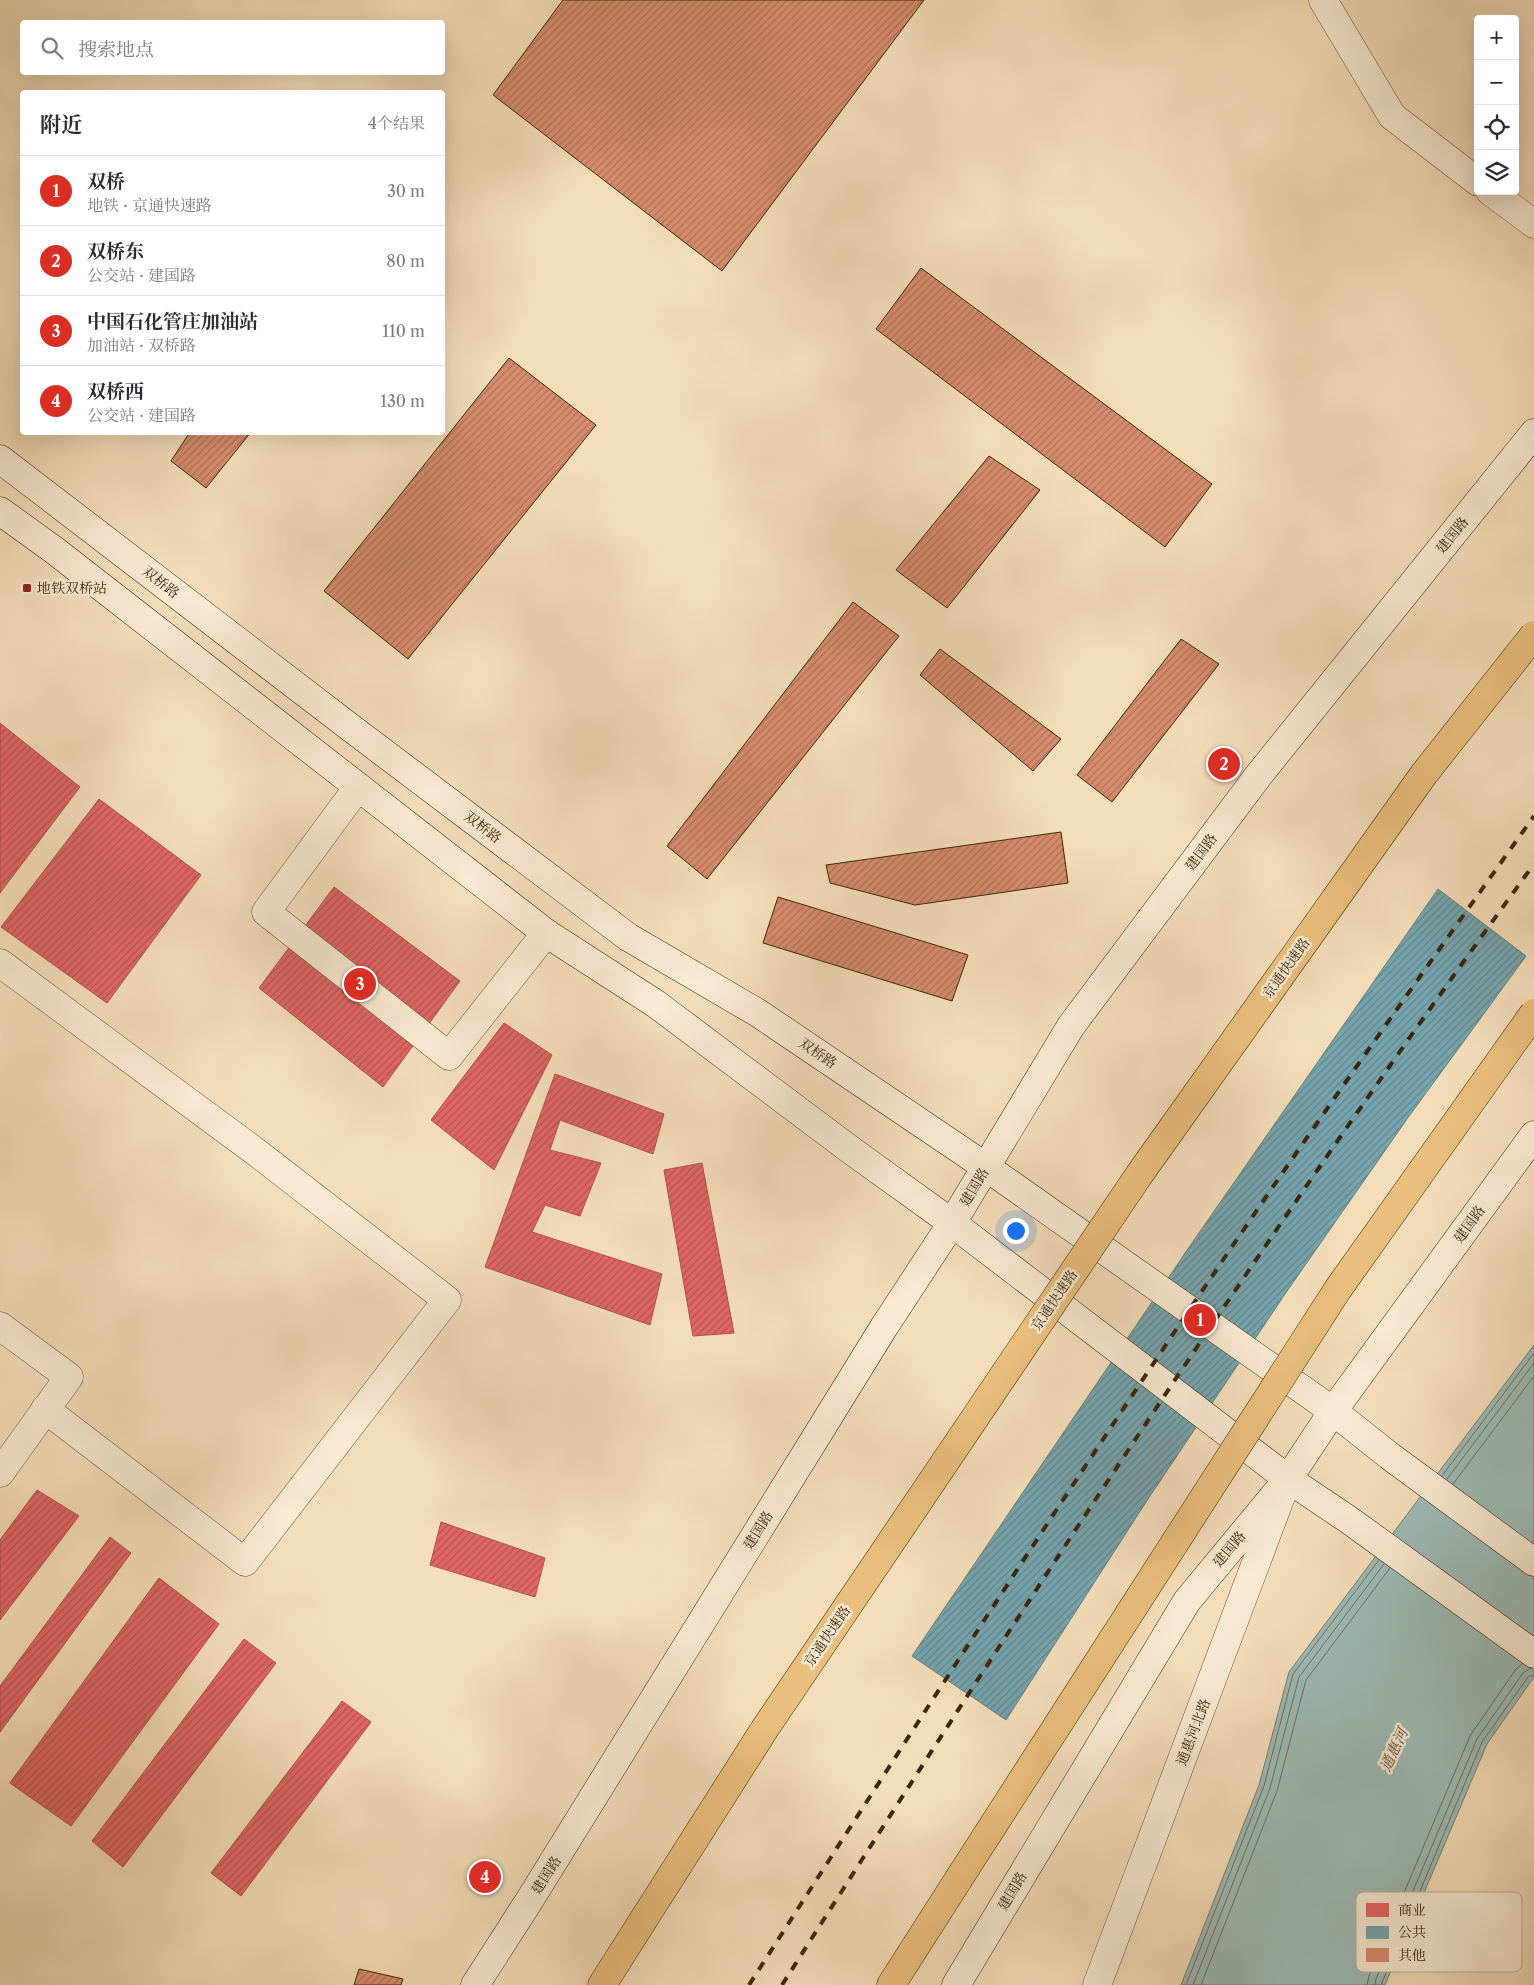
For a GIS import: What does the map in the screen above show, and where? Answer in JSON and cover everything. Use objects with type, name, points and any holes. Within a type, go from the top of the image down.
[{"type":"highway","name":"京通快速路","points":[[602,1985],[764,1730],[1139,1175],[1424,774],[1534,635]]},
{"type":"highway","points":[[891,1985],[1338,1289],[1534,1013]]},
{"type":"main road","points":[[1323,0],[1392,116],[1474,179]]},
{"type":"main road","points":[[1495,195],[1534,224]]},
{"type":"main road","name":"建国路","points":[[475,1985],[529,1901],[878,1336],[952,1223],[1071,1026],[1258,776],[1534,432]]},
{"type":"main road","name":"双桥路","points":[[0,459],[628,937],[758,1013],[986,1168],[1333,1411],[1391,1457],[1534,1562]]},
{"type":"main road","points":[[0,511],[54,550],[546,934],[656,1004],[852,1152],[952,1223],[1288,1478],[1534,1654]]},
{"type":"main road","points":[[358,787],[266,912],[449,1056],[546,934]]},
{"type":"main road","points":[[0,963],[256,1152],[447,1300],[245,1562],[45,1409]]},
{"type":"main road","name":"建国路","points":[[956,1985],[1187,1601],[1288,1478],[1333,1411],[1534,1135]]},
{"type":"main road","points":[[0,1326],[69,1377],[0,1473]]},
{"type":"main road","name":"通惠河北路","points":[[1097,1985],[1288,1478]]},
{"type":"water","name":"通惠河","points":[[1534,1345],[1534,1677],[1487,1744],[1424,1892],[1356,1892],[1356,1972],[1391,1972],[1385,1985],[1181,1985],[1259,1785],[1289,1672]]},
{"type":"building: 商业","points":[[0,723],[80,787],[0,893]]},
{"type":"building: 商业","points":[[99,799],[201,875],[107,1003],[1,927]]},
{"type":"building: 商业","points":[[334,887],[460,981],[383,1087],[259,988]]},
{"type":"building: 商业","points":[[504,1023],[552,1055],[494,1170],[431,1120]]},
{"type":"building: 商业","points":[[555,1074],[664,1114],[653,1154],[560,1120],[550,1150],[601,1163],[580,1216],[545,1205],[532,1232],[662,1274],[650,1325],[485,1267]]},
{"type":"building: 商业","points":[[702,1163],[734,1333],[693,1336],[664,1170]]},
{"type":"building: 商业","points":[[37,1490],[79,1516],[0,1620],[0,1540]]},
{"type":"building: 商业","points":[[441,1522],[545,1558],[535,1597],[430,1565]]},
{"type":"building: 商业","points":[[110,1537],[131,1553],[0,1732],[0,1686]]},
{"type":"building: 商业","points":[[159,1578],[219,1624],[71,1826],[10,1783]]},
{"type":"building: 商业","points":[[244,1639],[276,1663],[123,1867],[92,1841]]},
{"type":"building: 商业","points":[[342,1701],[371,1722],[241,1896],[211,1873]]},
{"type":"building: 公共","points":[[1438,889],[1526,956],[1407,1119],[1285,1294],[1146,1502],[1006,1720],[912,1656],[1192,1243]]},
{"type":"building: 其他","points":[[563,0],[924,0],[722,271],[493,95]]},
{"type":"building: 其他","points":[[921,268],[1212,484],[1165,547],[876,329]]},
{"type":"building: 其他","points":[[509,358],[596,425],[408,659],[324,591]]},
{"type":"building: 其他","points":[[188,435],[249,435],[206,488],[171,461]]},
{"type":"building: 其他","points":[[989,456],[1040,490],[947,608],[896,570]]},
{"type":"building: 其他","points":[[853,602],[899,636],[707,879],[667,846]]},
{"type":"building: 其他","points":[[1181,639],[1219,664],[1112,802],[1077,775]]},
{"type":"building: 其他","points":[[940,649],[1061,739],[1033,771],[920,675]]},
{"type":"building: 其他","points":[[1061,832],[1068,883],[915,905],[830,883],[826,865]]},
{"type":"building: 其他","points":[[778,897],[968,955],[952,1001],[763,943]]},
{"type":"building: 其他","points":[[359,1969],[403,1979],[401,1985],[354,1985]]},
{"type":"railway","points":[[749,1985],[983,1622],[1161,1352],[1298,1150],[1534,816]]},
{"type":"railway","points":[[782,1985],[964,1701],[1149,1419],[1339,1139],[1435,1001],[1534,864]]},
{"type":"place","name":"地铁双桥站","points":[[27,588]]},
{"type":"place","name":"双桥东","points":[[1224,764]]},
{"type":"place","name":"中国石化管庄加油站","points":[[360,984]]},
{"type":"place","name":"双桥","points":[[1200,1320]]},
{"type":"place","name":"双桥西","points":[[485,1877]]}]
